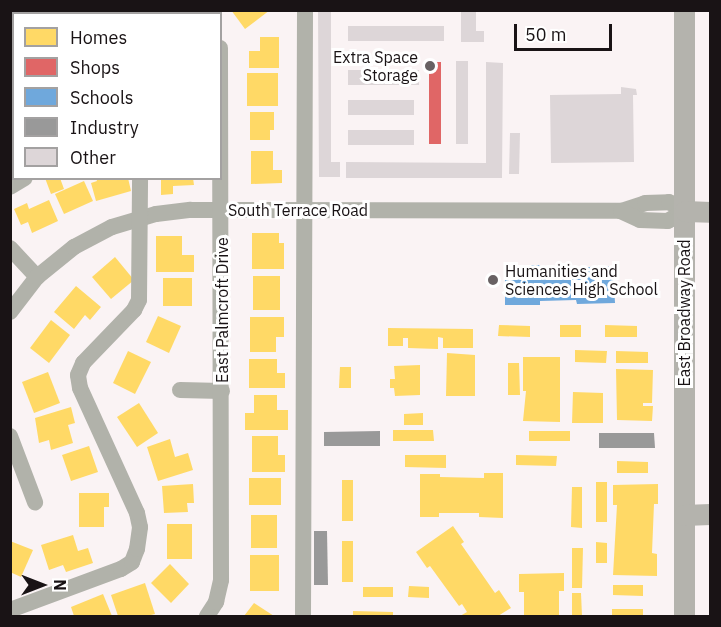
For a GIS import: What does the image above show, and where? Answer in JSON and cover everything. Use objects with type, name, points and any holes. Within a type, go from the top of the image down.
[{"type":"main road","name":"East Broadway Road","points":[[684,10],[684,616]]},
{"type":"main road","points":[[685,211],[711,212]]},
{"type":"main road","points":[[684,515],[711,514]]},
{"type":"street","points":[[303,616],[305,10]]},
{"type":"street","points":[[10,610],[121,569],[132,561],[137,549],[140,527],[137,513],[80,388],[78,375],[84,363],[137,305],[140,294],[140,180]]},
{"type":"street","name":"East Palmcroft Drive","points":[[209,614],[216,602],[221,580],[222,180]]},
{"type":"street","name":"South Terrace Road","points":[[10,312],[37,277],[86,240],[140,217],[173,211],[621,210],[645,203],[669,202],[685,211]]},
{"type":"street","points":[[10,248],[37,277]]},
{"type":"street","name":"East Palmcroft Drive","points":[[180,390],[222,391]]},
{"type":"street","points":[[10,436],[35,502]]},
{"type":"building: Homes","points":[[231,10],[270,10],[245,29]]},
{"type":"building: Homes","points":[[260,37],[279,37],[279,68],[249,68],[249,51],[260,51]]},
{"type":"building: Homes","points":[[247,73],[278,73],[278,106],[247,106]]},
{"type":"building: Homes","points":[[250,112],[274,112],[274,130],[270,130],[270,140],[250,140]]},
{"type":"building: Homes","points":[[251,151],[273,151],[273,170],[282,170],[282,183],[251,184]]},
{"type":"building: Homes","points":[[46,180],[61,180],[64,189],[51,194]]},
{"type":"building: Homes","points":[[128,180],[131,191],[96,201],[91,183]]},
{"type":"building: Homes","points":[[161,180],[193,180],[194,185],[173,186],[173,194],[161,195]]},
{"type":"building: Homes","points":[[84,181],[93,201],[64,214],[55,194]]},
{"type":"building: Homes","points":[[49,200],[58,221],[32,233],[28,222],[21,225],[14,209],[27,203],[29,209]]},
{"type":"building: Homes","points":[[252,233],[279,233],[279,243],[284,243],[284,269],[252,269]]},
{"type":"building: Homes","points":[[156,236],[182,236],[182,255],[194,255],[194,272],[156,272]]},
{"type":"building: Homes","points":[[115,257],[134,280],[111,299],[92,277]]},
{"type":"building: Homes","points":[[253,276],[280,276],[280,310],[253,310]]},
{"type":"building: Homes","points":[[163,278],[192,278],[192,306],[163,306]]},
{"type":"building: Homes","points":[[76,286],[101,307],[90,320],[85,315],[74,329],[54,312]]},
{"type":"building: Homes","points":[[158,316],[181,326],[169,353],[146,342]]},
{"type":"building: Homes","points":[[250,317],[284,317],[284,337],[276,337],[276,352],[250,352]]},
{"type":"building: Homes","points":[[51,320],[70,335],[49,363],[30,348]]},
{"type":"building: Homes","points":[[499,325],[530,326],[530,337],[498,336]]},
{"type":"building: Homes","points":[[560,325],[581,325],[581,337],[560,337]]},
{"type":"building: Homes","points":[[605,325],[637,326],[637,337],[605,337]]},
{"type":"building: Homes","points":[[388,328],[473,329],[473,348],[443,348],[443,338],[438,337],[438,349],[408,348],[408,338],[403,338],[403,346],[388,346]]},
{"type":"building: Homes","points":[[575,350],[607,351],[606,363],[575,362]]},
{"type":"building: Homes","points":[[128,351],[151,362],[135,394],[113,383]]},
{"type":"building: Homes","points":[[616,351],[648,352],[648,363],[616,363]]},
{"type":"building: Homes","points":[[447,353],[475,355],[475,396],[446,396]]},
{"type":"building: Homes","points":[[523,357],[560,357],[560,422],[523,421],[526,391],[523,391]]},
{"type":"building: Homes","points":[[249,359],[277,359],[277,373],[285,373],[285,388],[249,388]]},
{"type":"building: Homes","points":[[508,363],[519,363],[520,395],[508,395]]},
{"type":"building: Homes","points":[[420,365],[420,395],[395,396],[394,388],[390,388],[390,379],[395,379],[394,366]]},
{"type":"building: Homes","points":[[340,367],[351,367],[351,388],[339,388]]},
{"type":"building: Homes","points":[[616,369],[653,370],[652,403],[643,403],[643,406],[653,406],[652,421],[617,420]]},
{"type":"building: Homes","points":[[48,372],[60,403],[34,413],[22,382]]},
{"type":"building: Homes","points":[[573,392],[603,393],[603,423],[572,423]]},
{"type":"building: Homes","points":[[254,395],[277,395],[277,410],[288,410],[288,430],[245,430],[245,413],[254,413]]},
{"type":"building: Homes","points":[[139,403],[158,433],[137,447],[117,417]]},
{"type":"building: Homes","points":[[71,407],[75,423],[68,425],[73,443],[51,450],[49,440],[39,443],[35,418]]},
{"type":"building: Homes","points":[[423,413],[423,425],[404,425],[404,414]]},
{"type":"building: Homes","points":[[393,430],[433,430],[434,441],[393,441]]},
{"type":"building: Homes","points":[[529,431],[570,431],[570,441],[529,441]]},
{"type":"building: Homes","points":[[252,436],[278,436],[278,455],[285,455],[285,472],[252,472]]},
{"type":"building: Homes","points":[[170,439],[175,457],[188,453],[193,470],[158,481],[147,447]]},
{"type":"building: Homes","points":[[89,446],[98,472],[71,481],[62,455]]},
{"type":"building: Homes","points":[[405,455],[446,455],[446,468],[405,467]]},
{"type":"building: Homes","points":[[516,455],[557,456],[556,466],[516,465]]},
{"type":"building: Homes","points":[[617,461],[648,462],[648,473],[617,473]]},
{"type":"building: Homes","points":[[484,473],[503,473],[503,518],[479,517],[479,513],[439,513],[439,517],[420,517],[420,474],[484,478]]},
{"type":"building: Homes","points":[[249,478],[281,478],[281,505],[249,505]]},
{"type":"building: Homes","points":[[342,480],[353,480],[353,521],[342,521]]},
{"type":"building: Homes","points":[[596,482],[607,482],[607,522],[596,522]]},
{"type":"building: Homes","points":[[193,484],[194,503],[187,503],[188,512],[164,513],[162,486]]},
{"type":"building: Homes","points":[[658,484],[658,504],[654,504],[652,553],[657,554],[657,576],[613,575],[617,505],[613,505],[613,485]]},
{"type":"building: Homes","points":[[572,487],[582,487],[582,528],[571,527]]},
{"type":"building: Homes","points":[[79,493],[109,493],[109,507],[104,507],[104,527],[79,527]]},
{"type":"building: Homes","points":[[251,515],[277,515],[277,548],[251,548]]},
{"type":"building: Homes","points":[[167,524],[192,524],[192,559],[167,559]]},
{"type":"building: Homes","points":[[453,526],[464,542],[461,544],[495,593],[499,590],[511,608],[498,616],[460,616],[467,612],[462,604],[459,606],[430,566],[427,568],[416,552]]},
{"type":"building: Homes","points":[[73,535],[78,551],[88,548],[93,563],[66,572],[63,565],[49,570],[41,545]]},
{"type":"building: Homes","points":[[10,541],[33,550],[21,577],[10,572]]},
{"type":"building: Homes","points":[[342,541],[353,541],[353,582],[342,582]]},
{"type":"building: Homes","points":[[596,542],[607,543],[607,563],[596,563]]},
{"type":"building: Homes","points":[[572,548],[583,548],[582,588],[572,588]]},
{"type":"building: Homes","points":[[250,555],[279,555],[279,591],[250,591]]},
{"type":"building: Homes","points":[[170,564],[189,584],[171,603],[151,583]]},
{"type":"building: Homes","points":[[564,573],[564,591],[559,591],[559,616],[524,616],[524,592],[519,592],[519,574]]},
{"type":"building: Homes","points":[[145,583],[155,614],[118,616],[111,595]]},
{"type":"building: Homes","points":[[613,585],[643,585],[643,596],[613,595]]},
{"type":"building: Homes","points":[[409,586],[429,587],[429,598],[408,597]]},
{"type":"building: Homes","points":[[363,587],[393,587],[393,597],[363,597]]},
{"type":"building: Homes","points":[[572,593],[581,593],[582,616],[572,616]]},
{"type":"building: Homes","points":[[103,594],[112,616],[74,616],[71,607]]},
{"type":"building: Homes","points":[[254,603],[274,616],[244,616]]},
{"type":"building: Homes","points":[[612,609],[643,609],[643,616],[612,616]]},
{"type":"building: Homes","points":[[353,611],[393,612],[393,616],[353,616]]},
{"type":"building: Shops","points":[[429,62],[441,62],[441,144],[429,144]]},
{"type":"building: Schools","name":"Humanities and Sciences High School","points":[[505,265],[539,265],[541,269],[613,266],[615,303],[577,304],[576,300],[540,301],[540,305],[505,305]]},
{"type":"building: Industry","points":[[380,431],[380,446],[324,446],[324,432]]},
{"type":"building: Industry","points":[[599,433],[654,433],[655,448],[599,448]]},
{"type":"building: Industry","points":[[314,531],[327,531],[328,585],[314,585]]},
{"type":"building: Other","points":[[318,10],[331,10],[331,162],[340,162],[340,177],[319,177]]},
{"type":"building: Other","points":[[461,10],[476,10],[476,31],[484,31],[484,42],[461,42]]},
{"type":"building: Other","points":[[348,26],[444,26],[444,41],[348,41]]},
{"type":"building: Other","points":[[456,61],[468,61],[468,144],[456,144]]},
{"type":"building: Other","points":[[486,62],[503,63],[502,178],[346,178],[346,162],[486,163]]},
{"type":"building: Other","points":[[348,70],[419,70],[419,85],[348,85]]},
{"type":"building: Other","points":[[621,87],[636,89],[637,95],[633,95],[634,162],[551,163],[550,95],[621,94]]},
{"type":"building: Other","points":[[348,100],[414,100],[414,115],[348,115]]},
{"type":"building: Other","points":[[348,130],[414,130],[414,145],[348,145]]},
{"type":"building: Other","points":[[510,133],[520,133],[519,174],[509,174]]},
{"type":"place","name":"Extra Space Storage","points":[[430,66]]},
{"type":"place","name":"Humanities and Sciences High School","points":[[493,280]]}]
